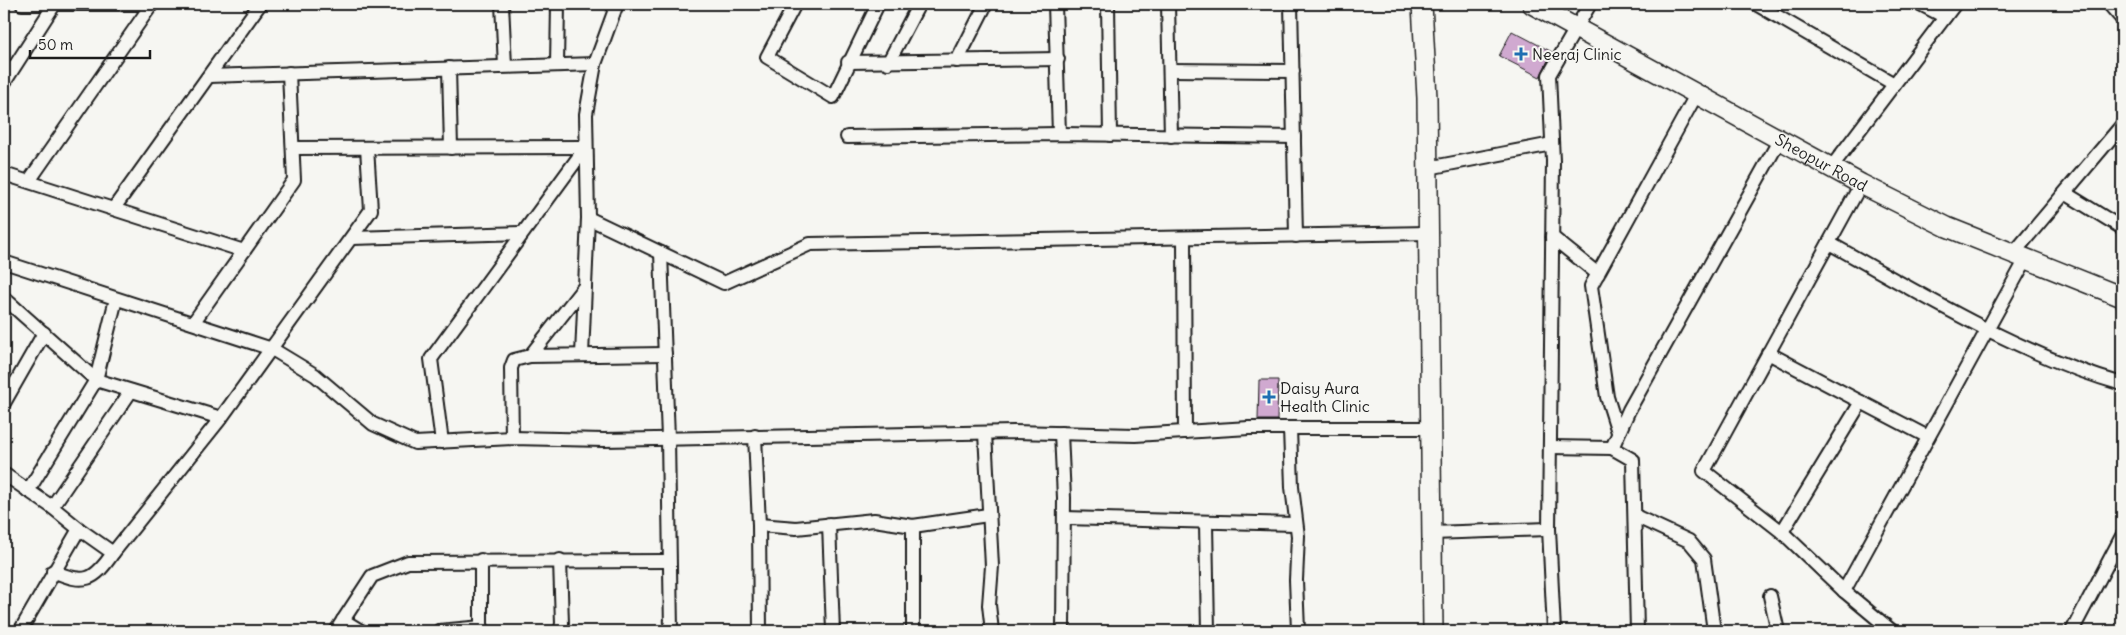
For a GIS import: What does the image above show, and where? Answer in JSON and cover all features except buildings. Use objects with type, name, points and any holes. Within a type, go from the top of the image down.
[{"type":"street","points":[[22,4],[145,4]]},
{"type":"street","points":[[29,181],[152,4]]},
{"type":"street","points":[[114,208],[260,4]]},
{"type":"street","points":[[502,4],[504,66]]},
{"type":"street","points":[[557,65],[558,4]]},
{"type":"street","points":[[582,355],[588,218],[586,114],[595,64],[617,4]]},
{"type":"street","points":[[795,4],[767,57],[833,97],[848,62],[878,4]]},
{"type":"street","points":[[888,63],[920,4]]},
{"type":"street","points":[[957,62],[986,4]]},
{"type":"street","points":[[1055,4],[1059,134]]},
{"type":"street","points":[[1108,4],[1110,135]]},
{"type":"street","points":[[1168,4],[1171,136]]},
{"type":"street","points":[[1292,4],[1296,236]]},
{"type":"street","points":[[1422,4],[1427,98],[1433,631]]},
{"type":"street","name":"Sheopur Road","points":[[1532,4],[1830,169],[1947,227],[2122,298]]},
{"type":"street","points":[[1554,631],[1549,529],[1552,144],[1549,75],[1590,4]]},
{"type":"street","points":[[1756,4],[1894,84]]},
{"type":"street","points":[[1920,4],[1945,18]]},
{"type":"street","points":[[1830,169],[1956,4]]},
{"type":"street","points":[[2109,4],[2122,19]]},
{"type":"street","points":[[4,83],[54,5]]},
{"type":"street","points":[[848,62],[888,63],[1058,59]]},
{"type":"street","points":[[209,76],[595,64]]},
{"type":"street","points":[[449,68],[451,148]]},
{"type":"street","points":[[1170,70],[1292,71]]},
{"type":"street","points":[[193,323],[294,180],[289,73]]},
{"type":"street","points":[[1618,432],[1607,397],[1591,286],[1696,95]]},
{"type":"street","points":[[1844,591],[1987,330],[2020,256],[2065,193],[2122,125]]},
{"type":"street","points":[[847,137],[1059,134],[1294,137]]},
{"type":"street","points":[[1612,448],[1618,432],[1779,141]]},
{"type":"street","points":[[1428,168],[1552,144]]},
{"type":"street","points":[[293,148],[586,147]]},
{"type":"street","points":[[442,442],[431,359],[521,233],[586,147]]},
{"type":"street","points":[[53,571],[67,577],[82,580],[95,576],[221,418],[372,210],[367,148]]},
{"type":"street","points":[[4,174],[244,251]]},
{"type":"street","points":[[1861,184],[1704,471],[1782,532],[1844,591],[1892,631]]},
{"type":"street","points":[[2065,193],[2122,228]]},
{"type":"street","points":[[588,218],[724,283],[810,244],[1428,233]]},
{"type":"street","points":[[352,238],[521,233]]},
{"type":"street","points":[[1552,237],[1598,274]]},
{"type":"street","points":[[1184,238],[1185,432]]},
{"type":"street","points":[[1829,243],[1987,330],[2085,374],[2122,384]]},
{"type":"street","points":[[660,253],[668,438],[670,631]]},
{"type":"street","points":[[4,262],[272,349],[315,375],[373,424],[415,443],[512,438],[604,440],[985,433],[1135,435],[1290,428],[1431,428]]},
{"type":"street","points":[[530,356],[585,286]]},
{"type":"street","points":[[4,298],[96,380],[221,418]]},
{"type":"street","points":[[28,491],[96,380],[116,299]]},
{"type":"street","points":[[4,403],[44,334]]},
{"type":"street","points":[[1768,353],[1928,437]]},
{"type":"street","points":[[512,438],[511,368],[514,360],[530,356],[664,354]]},
{"type":"street","points":[[52,508],[131,391]]},
{"type":"street","points":[[1782,532],[1861,402]]},
{"type":"street","points":[[1290,428],[1292,488],[1296,524],[1298,631]]},
{"type":"street","points":[[985,433],[992,566],[989,605],[992,631]]},
{"type":"street","points":[[1062,433],[1064,518],[1063,631]]},
{"type":"street","points":[[755,436],[760,525],[758,609],[760,631]]},
{"type":"street","points":[[1550,447],[1612,448],[1633,460],[1636,516],[1637,631]]},
{"type":"street","points":[[4,474],[113,553]]},
{"type":"street","points":[[760,525],[796,528],[874,520],[913,526],[988,515]]},
{"type":"street","points":[[1636,516],[1689,541],[1704,559],[1714,631]]},
{"type":"street","points":[[1064,518],[1182,520],[1206,524],[1232,521],[1296,524]]},
{"type":"street","points":[[829,524],[833,631]]},
{"type":"street","points":[[1206,524],[1208,631]]},
{"type":"street","points":[[913,526],[913,631]]},
{"type":"street","points":[[20,631],[79,529]]},
{"type":"street","points":[[1432,533],[1549,529]]},
{"type":"street","points":[[2072,631],[2122,536]]},
{"type":"street","points":[[361,631],[339,626],[372,576],[408,562],[481,560],[668,561]]},
{"type":"street","points":[[439,631],[481,629],[481,560]]},
{"type":"street","points":[[560,560],[562,624],[560,631]]},
{"type":"street","points":[[1770,596],[1778,631]]},
{"type":"place","name":"Neeraj Clinic","points":[[1521,54]]},
{"type":"place","name":"Daisy Aura Health Clinic","points":[[1269,397]]}]
